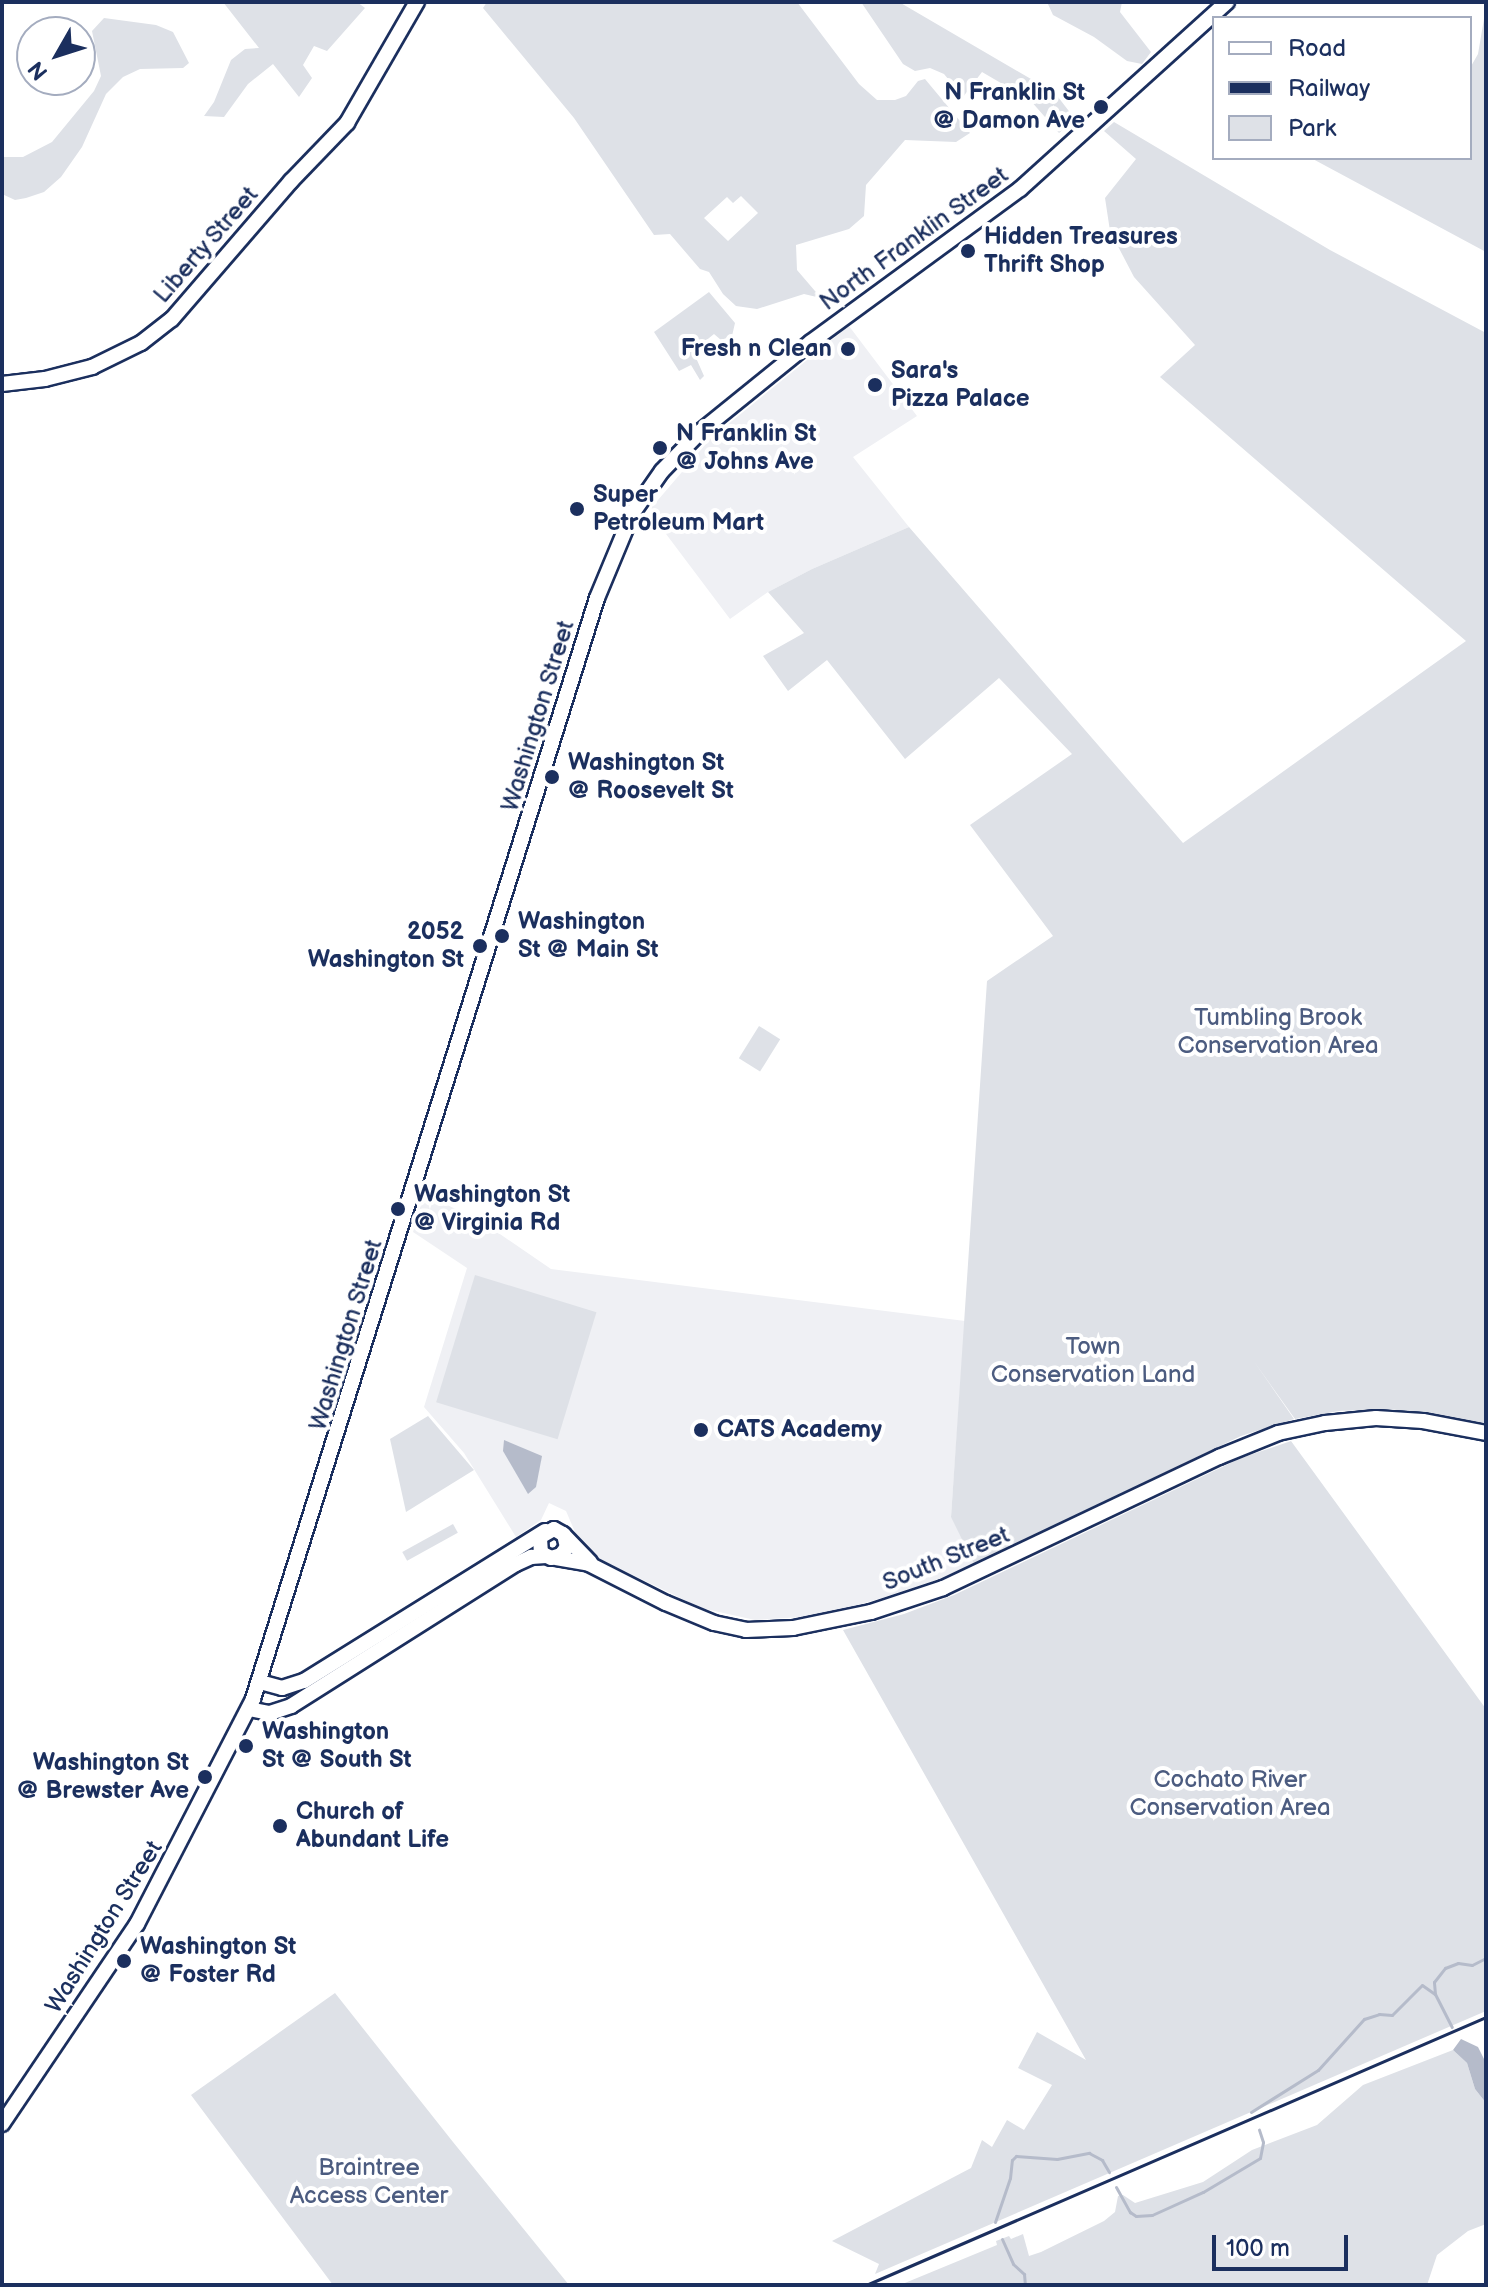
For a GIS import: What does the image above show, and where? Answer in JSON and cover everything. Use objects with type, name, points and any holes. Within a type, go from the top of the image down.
[{"type":"main road","name":"Liberty Street","points":[[2,384],[75,372],[116,356],[150,337],[193,299],[283,190],[336,136],[359,106],[417,2]]},
{"type":"main road","name":"North Franklin Street","points":[[632,514],[662,471],[704,428],[816,338],[1020,189],[1227,2]]},
{"type":"main road","name":"Washington Street","points":[[2,2124],[137,1924],[249,1709],[260,1682],[597,598],[632,514]]},
{"type":"main road","name":"South Street","points":[[551,1557],[597,1567],[681,1610],[731,1627],[773,1630],[837,1620],[943,1588],[1233,1450],[1300,1427],[1385,1418],[1486,1433]]},
{"type":"main road","points":[[249,1709],[270,1713],[286,1708],[516,1564],[531,1557],[551,1557],[566,1549],[564,1535],[554,1529],[545,1531],[304,1681],[282,1688],[260,1682]]},
{"type":"main road","points":[[545,1531],[538,1546],[551,1557]]},
{"type":"main road","name":"South Street","points":[[564,1535],[597,1567]]},
{"type":"shaded area","points":[[849,326],[917,416],[853,457],[909,527],[812,569],[768,592],[730,619],[651,514],[652,507],[711,438]]},
{"type":"shaded area","name":"CATS Academy","points":[[424,1194],[481,1221],[551,1269],[965,1321],[951,1516],[974,1564],[917,1588],[847,1608],[802,1617],[755,1620],[701,1608],[602,1560],[578,1539],[566,1511],[549,1503],[541,1520],[516,1537],[464,1453],[424,1407],[467,1268],[413,1232]]},
{"type":"green space","points":[[223,2],[357,2],[365,8],[327,51],[314,46],[303,65],[312,78],[299,97],[273,64],[248,84],[224,117],[204,116],[214,102],[231,60],[245,49],[259,48]]},
{"type":"green space","points":[[487,2],[797,2],[859,84],[877,100],[895,100],[906,96],[918,81],[925,79],[970,133],[956,142],[905,140],[866,185],[864,216],[849,229],[796,245],[797,270],[821,298],[804,294],[757,309],[736,306],[723,294],[709,272],[700,269],[670,234],[654,235],[574,118],[483,8]],"holes":[[[741,196],[758,213],[728,241],[704,218],[727,197],[733,203]]]},
{"type":"green space","points":[[861,2],[899,2],[1055,93],[1075,119],[1059,133],[1030,100],[982,72],[963,97],[944,74],[930,68],[915,71],[903,64]]},
{"type":"green space","points":[[1047,2],[1122,2],[1120,12],[1151,52],[1142,64],[1127,61],[1094,37],[1053,15]]},
{"type":"green space","points":[[1486,7],[1486,252],[1315,160],[1472,160],[1472,64],[1478,54]]},
{"type":"green space","points":[[104,18],[156,25],[173,32],[189,63],[183,68],[140,69],[123,77],[106,94],[82,147],[61,177],[44,192],[26,198],[15,200],[2,194],[2,157],[23,157],[52,142],[90,96],[96,96],[101,76],[96,51],[96,27]]},
{"type":"green space","points":[[1114,122],[1330,250],[1486,333],[1486,1423],[1390,1409],[1339,1411],[1295,1419],[1253,1360],[1294,1419],[1241,1436],[974,1564],[951,1517],[987,981],[1053,936],[970,825],[1072,754],[999,678],[905,759],[827,660],[788,691],[763,656],[804,633],[768,592],[812,569],[909,527],[1183,843],[1466,641],[1160,377],[1195,345],[1134,277],[1110,231],[1105,198],[1136,159],[1104,131]]},
{"type":"green space","points":[[709,292],[735,323],[732,336],[721,340],[714,334],[693,351],[704,376],[700,380],[691,365],[679,371],[654,332]]},
{"type":"green space","points":[[759,1026],[780,1039],[760,1071],[739,1058]]},
{"type":"green space","points":[[475,1275],[596,1312],[558,1439],[436,1402]]},
{"type":"green space","points":[[428,1416],[474,1470],[406,1512],[390,1439]]},
{"type":"green space","name":"Cochato River Conservation Area","points":[[1291,1441],[1486,1709],[1486,2011],[875,2274],[879,2264],[832,2241],[971,2168],[982,2140],[992,2147],[1007,2120],[1024,2130],[1052,2085],[1018,2068],[1037,2032],[1086,2060],[843,1630],[904,1614],[954,1595],[1241,1458]]},
{"type":"green space","points":[[453,1524],[458,1533],[407,1561],[402,1552]]},
{"type":"green space","name":"Braintree Access Center","points":[[335,1993],[569,2285],[333,2285],[191,2095]]},
{"type":"green space","points":[[1453,2050],[1467,2063],[1475,2089],[1486,2103],[1486,2224],[1468,2231],[1437,2255],[1427,2285],[900,2285],[997,2245],[996,2241],[1009,2236],[1011,2239],[1023,2234],[1029,2256],[1041,2252],[1104,2221],[1115,2212],[1118,2196],[1123,2195],[1135,2203],[1203,2182],[1252,2150],[1317,2125],[1363,2085]]},
{"type":"water","points":[[504,1440],[542,1456],[536,1487],[528,1494],[503,1451]]},
{"type":"water","points":[[1461,2039],[1478,2047],[1486,2063],[1486,2103],[1475,2089],[1467,2063],[1453,2050]]},
{"type":"waterway","points":[[1435,1994],[1434,1982],[1445,1968],[1458,1963],[1472,1965],[1486,1958]]},
{"type":"waterway","points":[[1251,2112],[1318,2070],[1364,2019],[1379,2014],[1392,2015],[1422,1985],[1435,1994],[1452,2027]]},
{"type":"waterway","points":[[1116,2187],[1130,2212],[1136,2216],[1152,2215],[1203,2192],[1260,2158],[1263,2142],[1259,2130]]},
{"type":"waterway","points":[[995,2222],[1010,2178],[1012,2160],[1016,2156],[1057,2159],[1089,2153],[1102,2160],[1109,2172]]},
{"type":"waterway","points":[[1002,2239],[1013,2264],[1024,2274],[1025,2285]]},
{"type":"railway","points":[[866,2285],[1486,2017]]},
{"type":"place","name":"N Franklin St @ Damon Ave","points":[[1101,107]]},
{"type":"place","name":"Hidden Treasures Thrift Shop","points":[[968,251]]},
{"type":"place","name":"Fresh n Clean","points":[[848,349]]},
{"type":"place","name":"Sara's Pizza Palace","points":[[875,385]]},
{"type":"place","name":"N Franklin St @ Johns Ave","points":[[660,448]]},
{"type":"place","name":"Super Petroleum Mart","points":[[577,509]]},
{"type":"place","name":"Washington St @ Roosevelt St","points":[[552,777]]},
{"type":"place","name":"Washington St @ Main St","points":[[502,936]]},
{"type":"place","name":"2052 Washington St","points":[[480,946]]},
{"type":"place","name":"Washington St @ Virginia Rd","points":[[398,1209]]},
{"type":"place","name":"CATS Academy","points":[[701,1430]]},
{"type":"place","name":"Washington St @ South St","points":[[246,1746]]},
{"type":"place","name":"Washington St @ Brewster Ave","points":[[205,1777]]},
{"type":"place","name":"Church of Abundant Life","points":[[280,1826]]},
{"type":"place","name":"Washington St @ Foster Rd","points":[[124,1961]]},
{"type":"park label","name":"Tumbling Brook Conservation Area","points":[[1278,1032]]},
{"type":"park label","name":"Town Conservation Land","points":[[1093,1361]]}]
